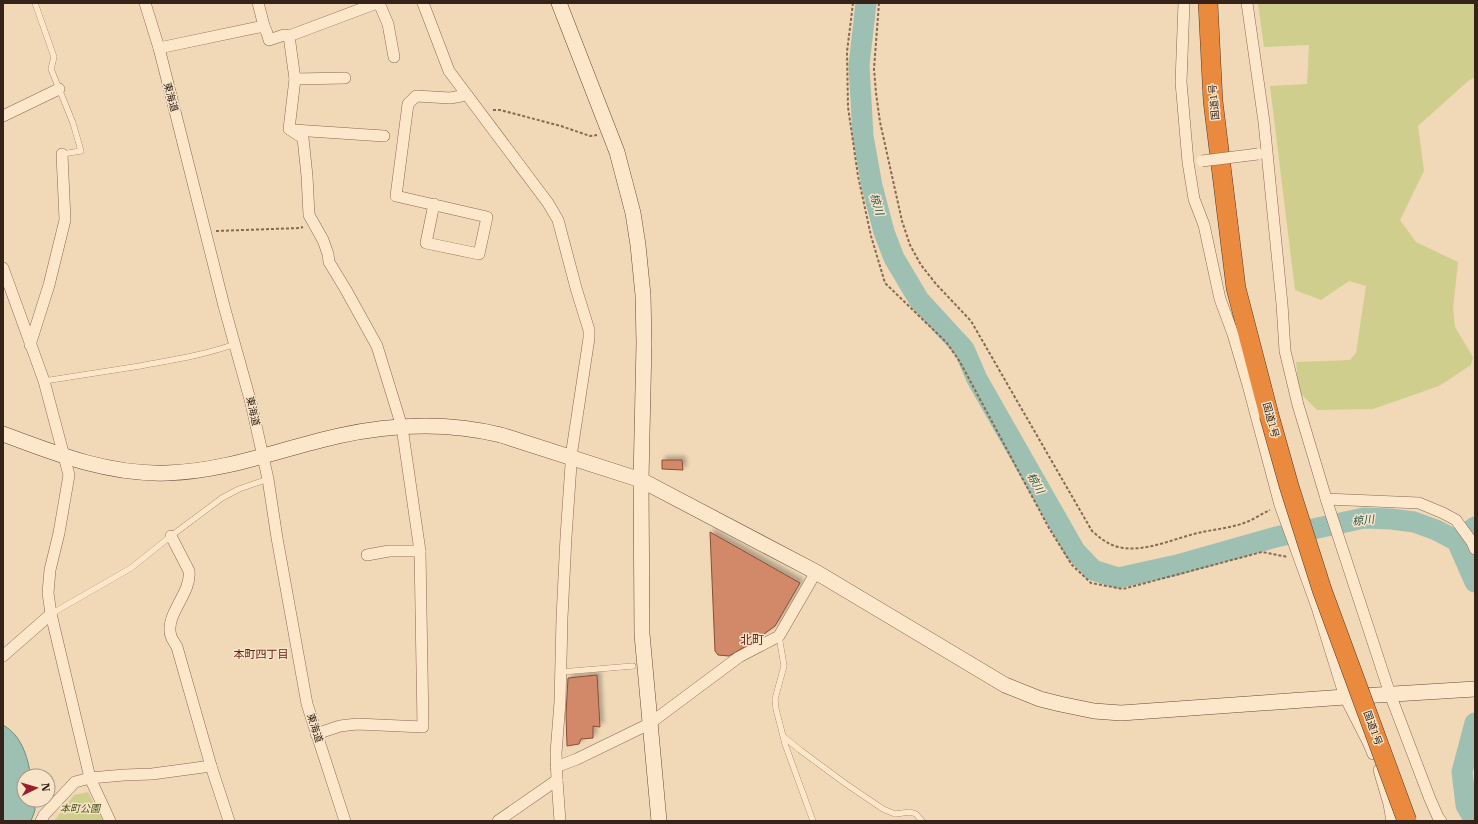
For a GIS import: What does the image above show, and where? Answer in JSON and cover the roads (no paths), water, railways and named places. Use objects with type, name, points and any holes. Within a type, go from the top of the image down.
[{"type":"highway","name":"国道1号","points":[[1208,3],[1213,102],[1236,288],[1289,486],[1322,590],[1407,821]]},
{"type":"street","name":"東海道","points":[[145,3],[159,48],[264,457],[307,704],[345,821]]},
{"type":"street","points":[[258,3],[269,40],[284,35],[289,36],[378,3],[388,24],[394,57]]},
{"type":"street","points":[[423,3],[449,71],[548,203],[558,220],[588,330],[589,338],[572,459],[562,618],[556,767],[560,821]]},
{"type":"street","points":[[560,3],[610,134],[624,177],[633,213],[638,245],[643,295],[644,343],[641,480],[642,634],[658,821]]},
{"type":"street","points":[[1184,3],[1181,82],[1188,162],[1194,199],[1204,225],[1220,299],[1242,363],[1280,505],[1317,607],[1345,697],[1368,742],[1384,785],[1392,821]]},
{"type":"street","points":[[1247,3],[1263,114],[1262,153],[1281,288],[1285,351],[1298,405],[1327,502],[1390,694],[1430,799],[1441,821]]},
{"type":"street","points":[[159,48],[264,26]]},
{"type":"street","points":[[289,36],[295,79],[289,129]]},
{"type":"street","points":[[295,79],[345,78]]},
{"type":"street","points":[[3,116],[59,89]]},
{"type":"street","points":[[434,204],[426,243],[479,254],[487,217],[434,204],[396,196],[408,104],[416,96],[450,98],[467,95]]},
{"type":"street","points":[[289,129],[384,136]]},
{"type":"street","points":[[289,129],[304,138],[309,215],[325,246],[329,262],[376,346],[402,427],[420,551],[423,727],[357,724],[340,726],[316,734]]},
{"type":"street","points":[[1188,162],[1262,153]]},
{"type":"street","points":[[30,345],[65,220],[62,154]]},
{"type":"street","points":[[3,268],[44,381],[69,475],[50,570],[48,593],[51,614],[90,778],[110,821]]},
{"type":"street","points":[[3,434],[65,457],[108,469],[166,474],[220,468],[337,436],[358,432],[402,427],[438,426],[480,430],[536,446],[572,459],[641,480],[816,572],[1000,682],[1040,699],[1094,711],[1121,713],[1475,689]]},
{"type":"street","points":[[1327,502],[1419,503],[1456,520],[1473,546]]},
{"type":"street","points":[[170,536],[189,571],[190,576],[172,620],[170,628],[171,636],[177,647],[211,766],[230,821]]},
{"type":"street","points":[[367,555],[389,552],[420,551]]},
{"type":"street","points":[[556,767],[577,759],[649,724],[739,657],[779,636],[816,572]]},
{"type":"street","points":[[3,656],[51,614]]},
{"type":"street","points":[[41,821],[44,815],[74,782],[90,778],[152,774],[211,766]]},
{"type":"street","points":[[498,821],[557,780]]},
{"type":"lane","points":[[35,3],[54,57],[51,69],[73,123],[81,151],[62,154]]},
{"type":"lane","points":[[44,381],[154,364],[211,352],[235,344]]},
{"type":"lane","points":[[51,614],[131,568],[170,536],[222,498],[239,489],[268,479]]},
{"type":"lane","points":[[779,636],[784,666],[775,699],[776,709],[785,744],[814,821]]},
{"type":"lane","points":[[561,672],[633,666]]},
{"type":"lane","points":[[784,737],[846,784],[883,809],[895,814],[910,812],[916,814],[922,821]]},
{"type":"waterway","name":"椋川","points":[[866,3],[859,65],[863,136],[872,186],[884,232],[894,258],[919,300],[964,349],[977,379],[1075,551],[1093,570],[1118,578],[1177,565],[1276,537],[1364,518],[1414,522],[1436,530],[1457,541],[1475,582]]},
{"type":"waterway","points":[[1457,541],[1475,527]]},
{"type":"waterway","name":"椋川","points":[[1475,723],[1462,772],[1466,805],[1475,821]]},
{"type":"district","name":"北町","points":[[752,639]]},
{"type":"district","name":"本町四丁目","points":[[261,654]]},
{"type":"park label","name":"本町公園","points":[[80,808]]}]
